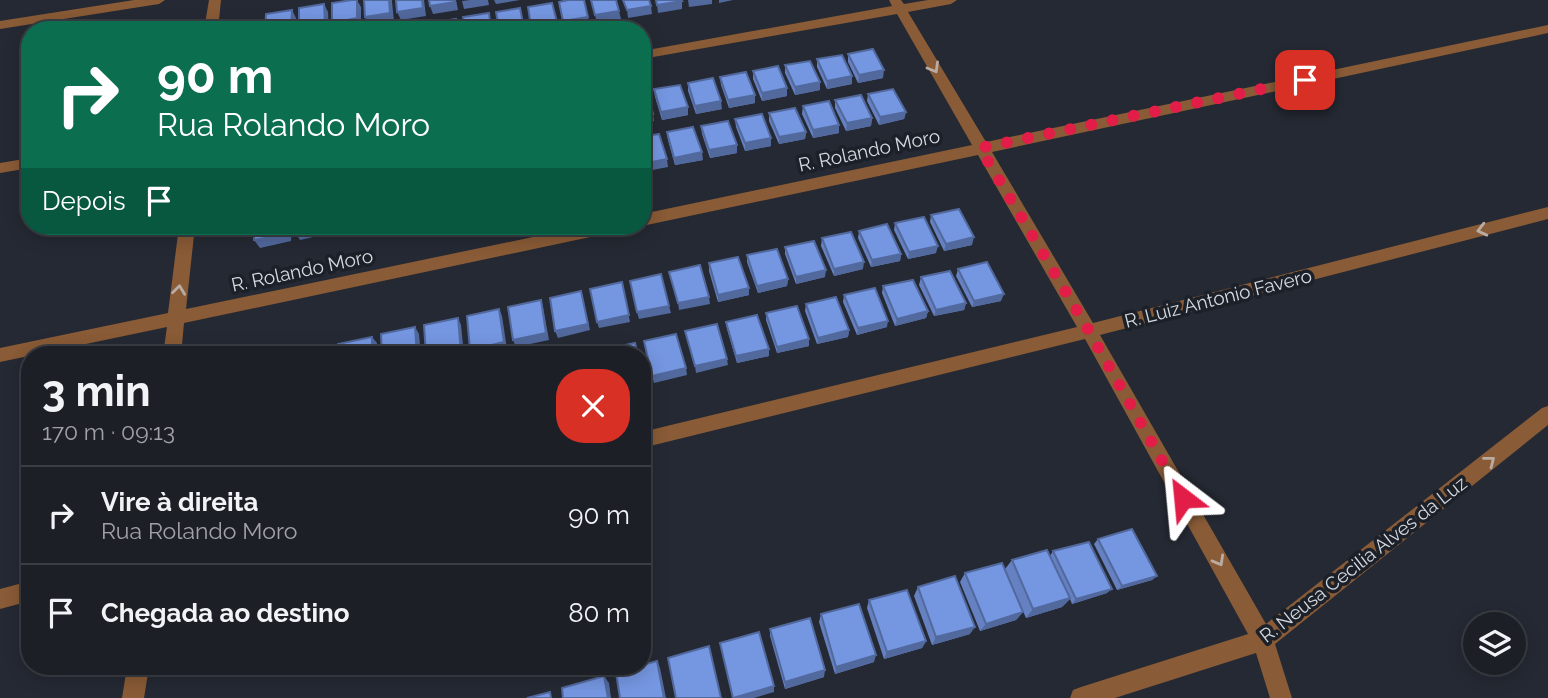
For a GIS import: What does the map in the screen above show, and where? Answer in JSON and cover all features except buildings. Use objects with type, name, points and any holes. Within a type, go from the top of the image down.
[{"type":"street","points":[[25,21],[159,0]]},
{"type":"street","points":[[212,21],[215,0]]},
{"type":"street","points":[[651,53],[898,4],[951,0]]},
{"type":"street","points":[[898,4],[1089,331],[1263,640],[1281,698]]},
{"type":"street","points":[[0,25],[21,22]]},
{"type":"street","name":"R. Rolando Moro","points":[[651,218],[1548,29]]},
{"type":"street","points":[[0,168],[21,164]]},
{"type":"street","name":"R. Luiz Antonio Favero","points":[[651,438],[1089,331],[1548,213]]},
{"type":"street","points":[[173,346],[186,235]]},
{"type":"street","name":"R. Rolando Moro","points":[[43,346],[571,235]]},
{"type":"street","name":"R. Rolando Moro","points":[[0,355],[21,351]]},
{"type":"street","name":"R. Neusa Cecilia Alves da Luz","points":[[1081,698],[1263,640],[1548,414]]},
{"type":"street","points":[[0,599],[21,593]]},
{"type":"street","points":[[133,698],[137,675]]},
{"type":"route","points":[[1183,498],[1089,331],[980,148],[1305,80]]}]
